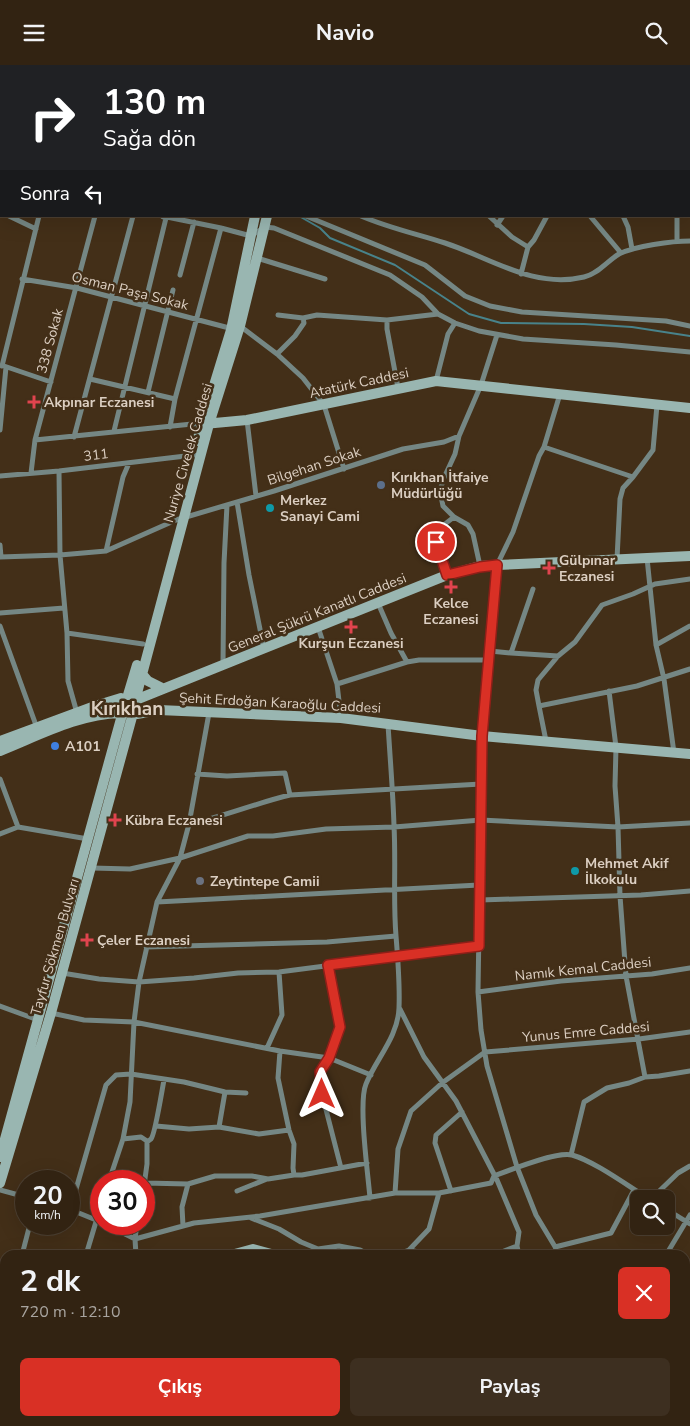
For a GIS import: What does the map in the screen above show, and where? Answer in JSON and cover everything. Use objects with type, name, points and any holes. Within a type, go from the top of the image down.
[{"type":"main road","name":"Nuriye Civelek Caddesi","points":[[235,328],[255,217]]},
{"type":"main road","name":"Nuriye Civelek Caddesi","points":[[130,697],[143,644],[180,519],[194,455],[235,328],[267,217]]},
{"type":"main road","name":"Atatürk Caddesi","points":[[205,424],[247,421],[436,381],[690,408]]},
{"type":"main road","name":"Nuriye Civelek Caddesi","points":[[130,697],[141,707],[128,715],[117,707],[130,697],[142,674],[205,424]]},
{"type":"main road","name":"General Şükrü Kanatlı Caddesi","points":[[0,741],[78,713],[162,688],[447,575],[497,565],[690,556]]},
{"type":"main road","points":[[142,674],[148,681],[162,688]]},
{"type":"main road","name":"Şehit Erdoğan Karaoğlu Caddesi","points":[[0,751],[82,719],[102,714],[128,715],[159,710],[341,718],[482,736],[690,754]]},
{"type":"main road","name":"Tayfur Sökmen Bulvarı","points":[[0,1157],[88,839],[128,715]]},
{"type":"main road","name":"Tayfur Sökmen Bulvarı","points":[[0,1183],[92,868],[128,715]]},
{"type":"street","points":[[11,217],[36,229]]},
{"type":"street","points":[[0,430],[2,366],[39,217]]},
{"type":"street","name":"338 Sokak","points":[[31,473],[35,440],[95,217]]},
{"type":"street","points":[[74,437],[113,297],[133,217]]},
{"type":"street","points":[[114,431],[145,306],[163,217],[221,227],[251,236],[265,227],[274,228],[390,275],[422,297],[438,314],[455,323],[497,335],[523,339],[690,352]]},
{"type":"street","points":[[308,217],[425,265],[465,296],[490,306],[522,312],[666,321],[690,326]]},
{"type":"street","points":[[363,217],[384,226],[445,243],[521,274],[538,278],[585,277],[602,268],[621,253],[632,249],[677,241],[690,241]]},
{"type":"street","points":[[490,217],[497,225],[528,247]]},
{"type":"street","points":[[497,225],[502,217]]},
{"type":"street","points":[[521,274],[528,247],[534,241],[546,217]]},
{"type":"street","points":[[591,217],[621,253]]},
{"type":"street","points":[[623,217],[628,227],[632,249]]},
{"type":"street","points":[[677,217],[677,241]]},
{"type":"street","points":[[180,275],[194,222]]},
{"type":"street","points":[[170,427],[175,399],[221,227]]},
{"type":"street","points":[[256,258],[325,279]]},
{"type":"street","name":"Osman Paşa Sokak","points":[[22,279],[77,288],[235,328],[277,354],[303,378],[324,405]]},
{"type":"street","points":[[148,392],[173,290]]},
{"type":"street","points":[[278,315],[303,317],[317,315],[387,320],[438,314]]},
{"type":"street","points":[[277,354],[296,336],[304,323],[303,317]]},
{"type":"street","points":[[387,320],[398,388]]},
{"type":"street","points":[[436,381],[448,335],[455,323]]},
{"type":"street","points":[[480,567],[473,534],[468,525],[454,517],[444,506],[440,491],[455,453],[458,436],[481,385],[497,335]]},
{"type":"street","points":[[2,366],[51,382]]},
{"type":"street","points":[[90,379],[175,399]]},
{"type":"street","points":[[557,1250],[536,1215],[517,1167],[487,1066],[478,991],[482,736],[497,565],[513,532],[539,456],[544,447],[560,394]]},
{"type":"street","points":[[617,559],[620,499],[623,488],[653,450],[657,404]]},
{"type":"street","points":[[324,405],[344,469]]},
{"type":"street","points":[[247,421],[256,496]]},
{"type":"street","name":"Atatürk Caddesi","points":[[35,440],[114,431],[205,424]]},
{"type":"street","name":"Bilgehan Sokak","points":[[0,557],[106,551],[180,519],[403,449],[444,443],[458,436]]},
{"type":"street","points":[[544,447],[633,477]]},
{"type":"street","name":"311","points":[[0,476],[194,455]]},
{"type":"street","points":[[106,551],[123,477],[129,463]]},
{"type":"street","points":[[59,471],[60,555],[67,633],[68,681],[78,713]]},
{"type":"street","points":[[237,502],[264,649]]},
{"type":"street","points":[[223,665],[224,563],[227,505]]},
{"type":"street","points":[[447,575],[435,537],[454,517]]},
{"type":"street","points":[[0,545],[0,557]]},
{"type":"street","points":[[647,557],[656,645],[664,679],[674,753]]},
{"type":"street","points":[[546,741],[536,690],[538,680],[558,656],[575,643],[602,605],[655,584],[690,579]]},
{"type":"street","points":[[511,653],[532,589]]},
{"type":"street","points":[[378,603],[391,633],[407,662]]},
{"type":"street","points":[[0,613],[64,608]]},
{"type":"street","points":[[0,626],[37,728]]},
{"type":"street","points":[[656,645],[690,626]]},
{"type":"street","points":[[318,627],[336,684],[341,718]]},
{"type":"street","points":[[67,633],[143,644]]},
{"type":"street","points":[[490,651],[558,656]]},
{"type":"street","points":[[336,684],[407,662],[434,659],[489,660]]},
{"type":"street","points":[[539,706],[638,686],[690,669]]},
{"type":"street","points":[[608,691],[616,747],[615,786],[626,976],[645,1077]]},
{"type":"street","points":[[113,1170],[123,1139],[130,1102],[138,982],[156,901],[180,858],[189,823],[209,713]]},
{"type":"street","points":[[370,1197],[363,1106],[365,1085],[398,1021],[399,1007],[394,827],[388,723]]},
{"type":"street","points":[[197,774],[227,776],[285,773],[290,795]]},
{"type":"street","points":[[0,779],[18,827]]},
{"type":"street","points":[[189,823],[212,819],[265,801],[290,795],[481,783]]},
{"type":"street","points":[[92,868],[130,869],[180,858],[248,836],[273,836],[326,829],[394,827],[481,820],[618,827],[690,823]]},
{"type":"street","points":[[0,836],[18,827],[88,839]]},
{"type":"street","points":[[156,901],[479,885]]},
{"type":"street","points":[[480,901],[620,896],[690,891]]},
{"type":"street","points":[[146,947],[327,942],[396,936]]},
{"type":"street","points":[[62,973],[138,982],[238,973],[279,972],[398,955],[479,946]]},
{"type":"street","points":[[328,965],[340,1027],[329,1058],[320,1072],[322,1094],[341,1168]]},
{"type":"street","name":"Namık Kemal Caddesi","points":[[478,991],[690,968]]},
{"type":"street","points":[[267,1048],[282,1015],[279,972]]},
{"type":"street","points":[[0,1006],[38,1020]]},
{"type":"street","points":[[399,1007],[424,1057],[456,1101],[494,1176],[519,1232],[518,1250]]},
{"type":"street","points":[[51,1013],[84,1020],[134,1022],[280,1051],[329,1058],[371,1075]]},
{"type":"street","name":"Yunus Emre Caddesi","points":[[485,1052],[639,1039],[690,1032]]},
{"type":"street","points":[[280,1051],[278,1078],[289,1130],[294,1144],[294,1175]]},
{"type":"street","points":[[394,1193],[398,1149],[411,1111],[442,1083],[485,1052]]},
{"type":"street","points":[[571,1155],[584,1102],[607,1088],[630,1083],[645,1077],[690,1071]]},
{"type":"street","points":[[80,1172],[106,1085],[116,1075],[131,1074],[184,1082],[225,1092],[246,1093]]},
{"type":"street","points":[[147,1141],[151,1139],[156,1126],[156,1114],[164,1080]]},
{"type":"street","points":[[219,1127],[225,1092]]},
{"type":"street","points":[[451,1191],[434,1143],[436,1135],[462,1112]]},
{"type":"street","points":[[156,1126],[189,1129],[219,1127],[260,1134],[289,1130]]},
{"type":"street","points":[[123,1139],[141,1137],[147,1141]]},
{"type":"street","points":[[146,1170],[147,1141]]},
{"type":"street","points":[[126,1235],[134,1239],[194,1223],[250,1217],[394,1193],[439,1193],[451,1191],[491,1183],[494,1176],[517,1167],[563,1155],[571,1155],[591,1164],[634,1190]]},
{"type":"street","points":[[237,1191],[268,1179],[367,1163]]},
{"type":"street","points":[[660,1190],[678,1173],[690,1166]]},
{"type":"street","points":[[155,1185],[188,1184],[215,1176],[252,1176],[268,1179]]},
{"type":"street","points":[[183,1226],[182,1207],[188,1184]]},
{"type":"street","points":[[0,1190],[15,1194]]},
{"type":"street","points":[[409,1250],[429,1229],[439,1193]]},
{"type":"street","points":[[555,1247],[611,1233],[630,1197]]},
{"type":"street","points":[[675,1215],[688,1223]]},
{"type":"street","points":[[669,1250],[688,1223],[690,1215]]},
{"type":"street","points":[[250,1217],[318,1249],[340,1246],[360,1250]]},
{"type":"street","points":[[23,1250],[27,1235]]},
{"type":"street","points":[[88,1250],[94,1235]]},
{"type":"street","points":[[135,1235],[135,1250]]},
{"type":"street","points":[[507,1250],[517,1246]]},
{"type":"waterway","points":[[301,217],[320,228],[330,238],[395,265],[469,314],[501,323],[584,324],[632,327],[690,336]]},
{"type":"place","name":"Akpınar Eczanesi","points":[[34,402]]},
{"type":"place","name":"Kırıkhan İtfaiye Müdürlüğü","points":[[381,485]]},
{"type":"place","name":"Merkez Sanayi Cami","points":[[270,508]]},
{"type":"place","name":"Gülpınar Eczanesi","points":[[549,568]]},
{"type":"place","name":"Kelce Eczanesi","points":[[451,587]]},
{"type":"place","name":"Kurşun Eczanesi","points":[[351,627]]},
{"type":"place","name":"A101","points":[[55,746]]},
{"type":"place","name":"Kübra Eczanesi","points":[[115,820]]},
{"type":"place","name":"Mehmet Akif İlkokulu","points":[[575,871]]},
{"type":"place","name":"Zeytintepe Camii","points":[[200,881]]},
{"type":"place","name":"Çeler Eczanesi","points":[[87,940]]},
{"type":"district","name":"Kırıkhan","points":[[127,709]]},
{"type":"route","points":[[322,1094],[320,1072],[329,1058],[340,1027],[328,965],[479,946],[482,736],[497,565],[464,570],[447,575],[436,542]]}]
